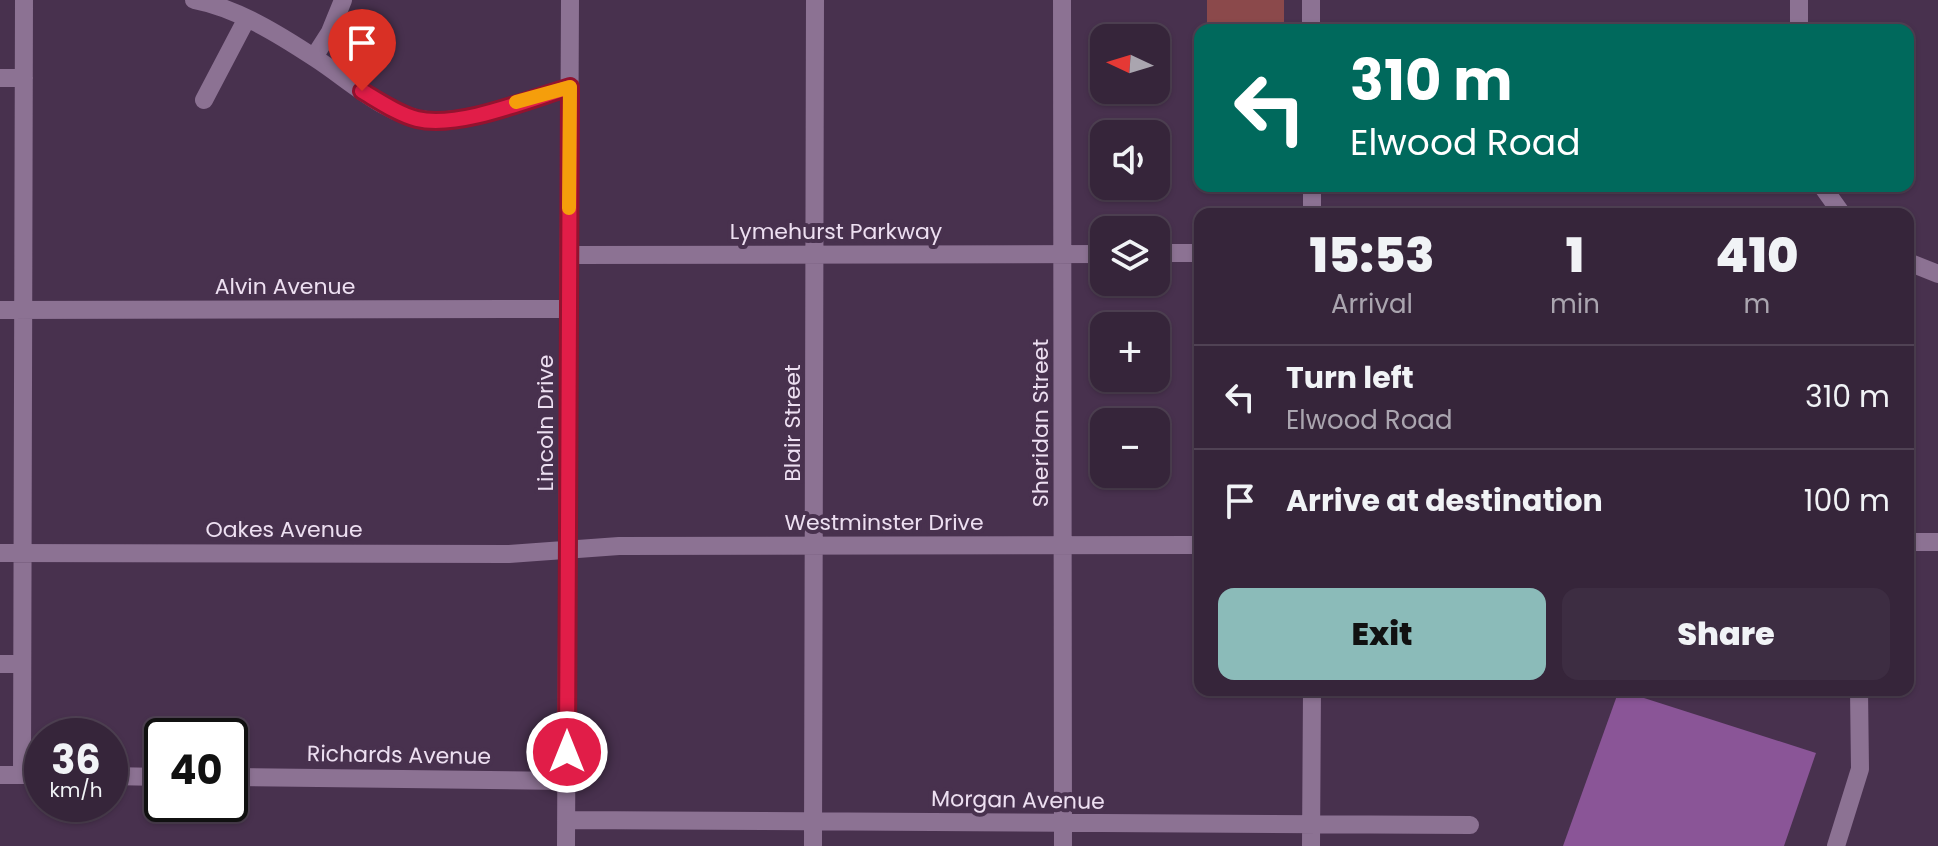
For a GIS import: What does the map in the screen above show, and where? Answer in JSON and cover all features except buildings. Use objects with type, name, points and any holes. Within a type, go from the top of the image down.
[{"type":"street","points":[[0,775],[22,775],[24,0]]},
{"type":"street","points":[[194,0],[246,20],[314,57],[386,105],[429,120],[466,116],[570,87]]},
{"type":"street","points":[[314,57],[330,32],[343,0]]},
{"type":"street","name":"Lincoln Drive","points":[[566,846],[570,0]]},
{"type":"street","name":"Blair Street","points":[[813,846],[815,0]]},
{"type":"street","name":"Sheridan Street","points":[[1062,0],[1063,846]]},
{"type":"street","points":[[1311,0],[1311,24]]},
{"type":"street","points":[[1799,0],[1799,24]]},
{"type":"street","points":[[204,100],[246,20]]},
{"type":"street","points":[[0,78],[24,78]]},
{"type":"street","points":[[1170,253],[1194,253]]},
{"type":"street","name":"Lymehurst Parkway","points":[[569,255],[1090,254]]},
{"type":"street","points":[[1914,264],[1938,274]]},
{"type":"street","name":"Alvin Avenue","points":[[0,310],[569,309]]},
{"type":"street","points":[[1914,542],[1938,542]]},
{"type":"street","name":"Westminster Drive","points":[[568,550],[619,546],[1194,545]]},
{"type":"street","name":"Oakes Avenue","points":[[0,553],[509,554],[568,550]]},
{"type":"street","points":[[0,664],[22,664]]},
{"type":"street","points":[[1311,846],[1312,696]]},
{"type":"street","points":[[1836,846],[1860,769],[1859,696]]},
{"type":"street","name":"Richards Avenue","points":[[248,777],[567,781]]},
{"type":"street","name":"Morgan Avenue","points":[[566,820],[1470,825]]},
{"type":"shaded area","points":[[1207,0],[1284,0],[1284,24],[1207,24]]},
{"type":"slow traffic","points":[[516,102],[570,87],[569,208]]},
{"type":"route","points":[[362,91],[415,118],[429,120],[466,116],[570,87],[567,752]]}]
